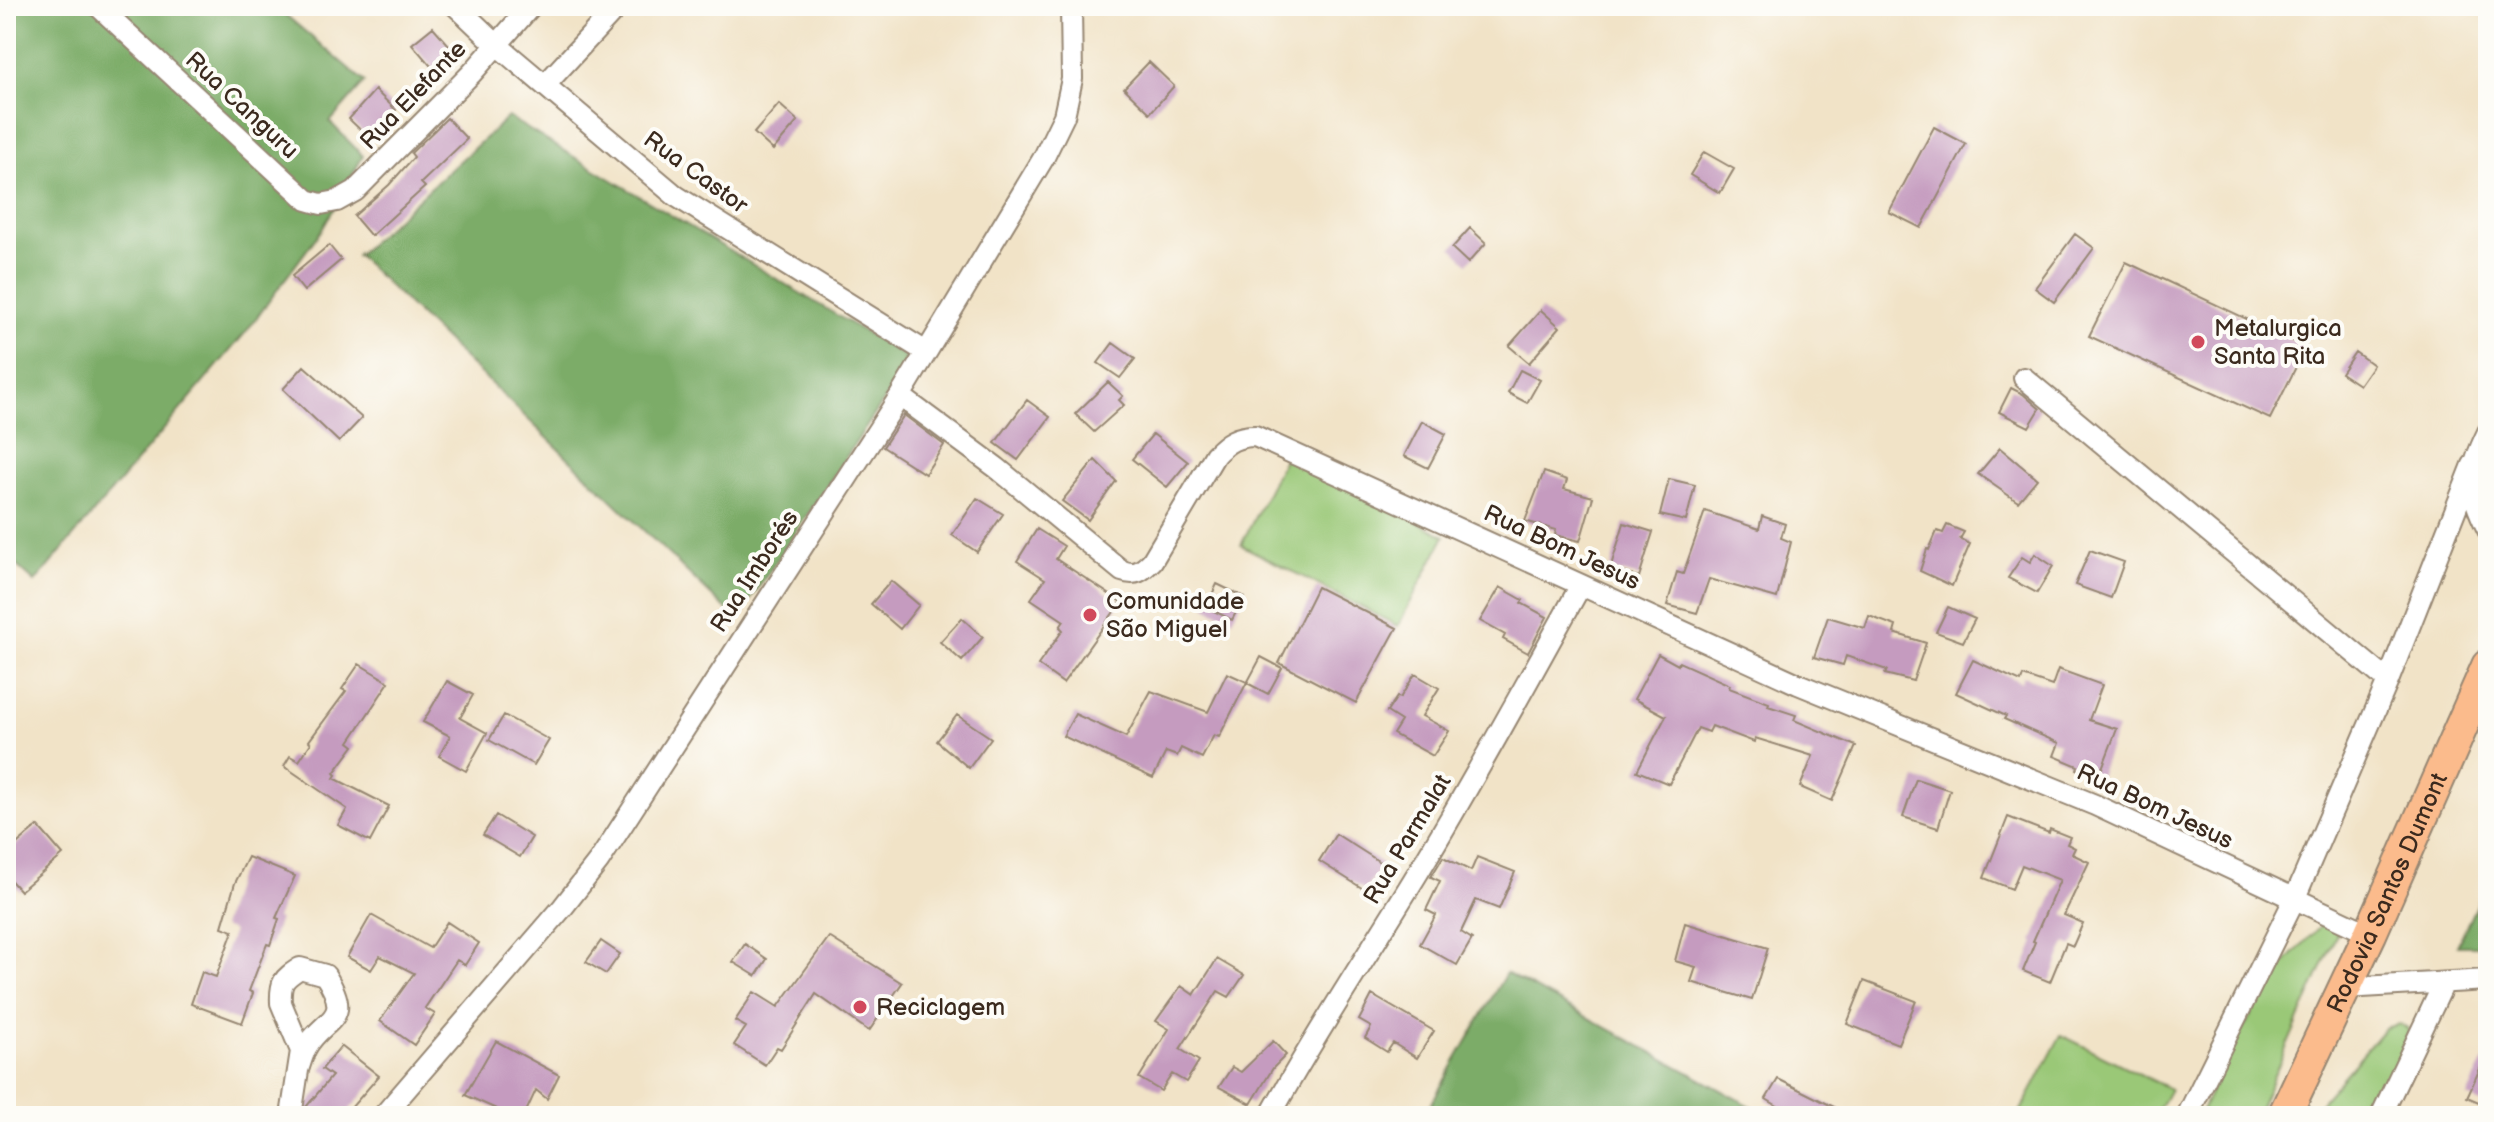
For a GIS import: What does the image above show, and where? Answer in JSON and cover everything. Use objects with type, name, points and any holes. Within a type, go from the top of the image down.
[{"type":"highway","name":"Rodovia Santos Dumont","points":[[2284,1116],[2370,934],[2488,666]]},
{"type":"street","name":"Rua Canguru","points":[[98,6],[274,171],[307,200],[321,204]]},
{"type":"street","name":"Rua Castor","points":[[456,6],[497,45],[676,196],[926,352]]},
{"type":"street","name":"Rua Elefante","points":[[321,204],[337,201],[355,191],[531,6]]},
{"type":"street","points":[[545,85],[618,6]]},
{"type":"street","name":"Rua Imborés","points":[[383,1116],[599,861],[900,396],[1043,159],[1064,116],[1072,79],[1071,6]]},
{"type":"street","points":[[2024,378],[2388,681]]},
{"type":"street","name":"Rua Bom Jesus","points":[[900,396],[997,468],[1122,571],[1131,575],[1145,569],[1152,561],[1215,455],[1224,445],[1243,436],[1255,436],[1798,684],[2095,805],[2370,934]]},
{"type":"street","points":[[2187,1116],[2294,900],[2388,681],[2488,432]]},
{"type":"street","points":[[2473,465],[2471,480],[2488,530]]},
{"type":"street","name":"Rua Parmalat","points":[[1270,1116],[1422,867],[1581,585]]},
{"type":"street","points":[[2344,988],[2488,980]]},
{"type":"street","points":[[2381,1116],[2444,983]]},
{"type":"street","points":[[291,1116],[299,1067]]},
{"type":"green space","points":[[6,6],[275,6],[365,82],[330,122],[363,156],[323,228],[246,332],[35,582],[6,556]]},
{"type":"green space","points":[[508,117],[911,360],[737,620],[357,255]]},
{"type":"green space","points":[[1286,455],[1445,536],[1398,626],[1241,545]]},
{"type":"green space","points":[[2488,880],[2488,946],[2457,946]]},
{"type":"green space","points":[[2325,921],[2334,924],[2338,931],[2256,1116],[2199,1116],[2230,1052],[2275,973]]},
{"type":"green space","points":[[1506,973],[1769,1116],[1424,1116]]},
{"type":"green space","points":[[2399,1024],[2409,1030],[2379,1116],[2309,1116],[2385,1028]]},
{"type":"green space","points":[[2061,1035],[2170,1089],[2155,1116],[2018,1116]]},
{"type":"building","points":[[433,27],[457,54],[436,72],[412,44]]},
{"type":"building","points":[[1149,62],[1174,86],[1150,113],[1124,88]]},
{"type":"building","points":[[375,90],[396,110],[370,139],[349,119]]},
{"type":"building","points":[[779,104],[798,121],[773,150],[754,133]]},
{"type":"building","points":[[447,118],[467,139],[421,183],[425,187],[371,236],[354,216],[389,185],[414,157],[411,153]]},
{"type":"building","points":[[1934,127],[1966,144],[1921,228],[1889,212]]},
{"type":"building","points":[[1704,152],[1734,169],[1720,193],[1690,175]]},
{"type":"building","points":[[1470,228],[1486,243],[1468,263],[1452,248]]},
{"type":"building","points":[[2075,234],[2094,248],[2054,302],[2035,288]]},
{"type":"building","points":[[329,245],[341,260],[304,291],[292,276]]},
{"type":"building","name":"Metalurgica Santa Rita","points":[[2126,262],[2306,347],[2270,419],[2089,336]]},
{"type":"building","points":[[1541,310],[1560,327],[1529,363],[1509,346]]},
{"type":"building","points":[[1113,343],[1135,359],[1120,378],[1098,363]]},
{"type":"building","points":[[2355,352],[2373,365],[2359,385],[2341,373]]},
{"type":"building","points":[[304,366],[362,418],[339,442],[283,389]]},
{"type":"building","points":[[1520,370],[1540,380],[1527,403],[1508,393]]},
{"type":"building","points":[[1108,382],[1123,396],[1119,400],[1124,405],[1094,432],[1075,414]]},
{"type":"building","points":[[2011,388],[2040,409],[2029,427],[1999,412]]},
{"type":"building","points":[[1027,400],[1050,417],[1018,460],[995,443]]},
{"type":"building","points":[[904,415],[944,445],[925,474],[883,447]]},
{"type":"building","points":[[1422,421],[1446,434],[1428,468],[1404,456]]},
{"type":"building","points":[[1153,434],[1188,462],[1167,487],[1132,459]]},
{"type":"building","points":[[2000,448],[2037,479],[2018,502],[1978,474]]},
{"type":"building","points":[[1095,460],[1116,481],[1088,520],[1062,501]]},
{"type":"building","points":[[1544,472],[1567,480],[1564,489],[1593,497],[1580,541],[1555,535],[1556,530],[1525,521]]},
{"type":"building","points":[[1669,479],[1695,485],[1686,521],[1660,515]]},
{"type":"building","points":[[977,498],[1003,514],[977,552],[952,535]]},
{"type":"building","points":[[1705,511],[1759,529],[1762,516],[1785,524],[1781,538],[1791,542],[1777,598],[1709,579],[1697,613],[1667,605],[1677,572],[1683,574]]},
{"type":"building","points":[[1624,523],[1653,532],[1639,577],[1610,569]]},
{"type":"building","points":[[1947,525],[1964,532],[1960,539],[1970,544],[1952,586],[1920,571],[1937,531],[1943,533]]},
{"type":"building","points":[[1037,529],[1064,546],[1056,559],[1121,602],[1063,683],[1038,665],[1063,630],[1060,627],[1064,621],[1031,599],[1045,579],[1017,561]]},
{"type":"building","points":[[2090,550],[2124,562],[2111,598],[2075,585]]},
{"type":"building","points":[[2035,554],[2053,566],[2037,593],[2008,578],[2022,557],[2030,562]]},
{"type":"building","points":[[891,581],[919,605],[900,629],[871,604]]},
{"type":"building","points":[[1217,584],[1244,597],[1232,620],[1206,607]]},
{"type":"building","points":[[1317,587],[1397,628],[1356,703],[1279,663]]},
{"type":"building","points":[[1500,587],[1547,617],[1528,653],[1480,621]]},
{"type":"building","points":[[1948,607],[1975,619],[1963,642],[1936,632]]},
{"type":"building","points":[[1869,616],[1896,626],[1894,633],[1926,643],[1913,681],[1885,674],[1887,670],[1846,656],[1843,665],[1814,657],[1828,617],[1865,628]]},
{"type":"building","points":[[962,618],[983,637],[962,661],[940,642]]},
{"type":"building","points":[[1658,654],[1730,685],[1729,688],[1769,703],[1768,706],[1796,715],[1794,720],[1856,746],[1832,801],[1800,787],[1813,756],[1755,738],[1754,742],[1712,726],[1709,732],[1698,728],[1669,784],[1637,771],[1666,716],[1634,699]]},
{"type":"building","points":[[1261,657],[1282,668],[1268,694],[1247,683]]},
{"type":"building","points":[[1973,660],[2021,682],[2023,676],[2052,686],[2058,669],[2102,685],[2089,720],[2117,729],[2099,776],[2077,769],[2078,766],[2054,756],[2059,743],[2004,719],[2006,716],[1956,693]]},
{"type":"building","points":[[359,664],[389,682],[349,742],[354,746],[334,773],[334,778],[389,806],[370,842],[338,825],[347,809],[284,766],[290,756],[299,761],[311,743],[309,741],[346,691],[342,689]]},
{"type":"building","points":[[1227,673],[1247,682],[1219,737],[1214,735],[1202,758],[1181,748],[1177,756],[1166,752],[1153,778],[1063,736],[1075,714],[1126,737],[1151,691],[1208,712]]},
{"type":"building","points":[[1415,674],[1439,688],[1422,716],[1449,731],[1433,756],[1393,734],[1401,721],[1387,712]]},
{"type":"building","points":[[447,681],[473,695],[460,718],[487,733],[466,771],[439,756],[450,736],[423,722]]},
{"type":"building","points":[[504,715],[549,740],[534,765],[489,740]]},
{"type":"building","points":[[957,715],[991,738],[969,768],[937,741]]},
{"type":"building","points":[[1916,779],[1950,790],[1938,828],[1903,817]]},
{"type":"building","points":[[496,815],[532,837],[520,857],[483,835]]},
{"type":"building","points":[[2008,817],[2049,833],[2050,829],[2070,837],[2067,844],[2075,848],[2072,854],[2089,862],[2064,915],[2083,923],[2073,946],[2066,943],[2050,982],[2023,971],[2060,880],[2022,865],[2012,889],[1984,878]]},
{"type":"building","points":[[38,826],[63,855],[20,891],[6,875],[6,853]]},
{"type":"building","points":[[1336,834],[1383,864],[1365,890],[1319,861]]},
{"type":"building","points":[[248,857],[295,876],[276,918],[279,919],[270,945],[267,944],[249,991],[253,993],[242,1023],[191,1004],[202,972],[216,977],[233,931],[222,927],[235,883]]},
{"type":"building","points":[[1443,857],[1471,871],[1477,857],[1515,872],[1499,909],[1476,900],[1461,932],[1472,939],[1457,965],[1420,944],[1436,915],[1426,910],[1440,881],[1431,877]]},
{"type":"building","points":[[371,915],[430,948],[447,922],[479,943],[465,965],[457,960],[425,1008],[435,1014],[414,1045],[380,1021],[414,973],[380,956],[371,970],[347,957]]},
{"type":"building","points":[[1685,923],[1768,948],[1752,1000],[1691,982],[1696,967],[1675,961]]},
{"type":"building","points":[[829,937],[902,983],[869,1031],[816,994],[781,1049],[777,1047],[765,1065],[734,1045],[746,1027],[735,1021],[754,992],[778,1007]]},
{"type":"building","points":[[601,941],[620,954],[606,974],[586,962]]},
{"type":"building","points":[[745,944],[767,959],[756,976],[733,962]]},
{"type":"building","points":[[1217,959],[1244,975],[1229,997],[1218,991],[1180,1049],[1199,1061],[1186,1082],[1172,1074],[1161,1091],[1139,1078],[1169,1029],[1156,1021],[1181,986],[1194,995]]},
{"type":"building","points":[[1864,981],[1916,1001],[1898,1044],[1847,1024]]},
{"type":"building","points":[[1372,995],[1434,1031],[1417,1058],[1393,1043],[1387,1052],[1365,1038],[1371,1027],[1359,1020]]},
{"type":"building","points":[[496,1041],[559,1075],[547,1099],[536,1090],[524,1116],[512,1116],[465,1095]]},
{"type":"building","points":[[1273,1041],[1286,1055],[1273,1068],[1251,1104],[1219,1087],[1232,1067],[1241,1072]]},
{"type":"building","points":[[341,1046],[379,1076],[344,1116],[304,1116],[306,1107],[332,1076],[322,1069]]},
{"type":"building","points":[[2488,1051],[2488,1106],[2467,1097]]},
{"type":"building","points":[[1778,1079],[1852,1116],[1794,1116],[1766,1099]]},
{"type":"place","name":"Metalurgica Santa Rita","points":[[2198,342]]},
{"type":"place","name":"Comunidade São Miguel","points":[[1090,615]]},
{"type":"place","name":"Reciclagem","points":[[860,1007]]}]
